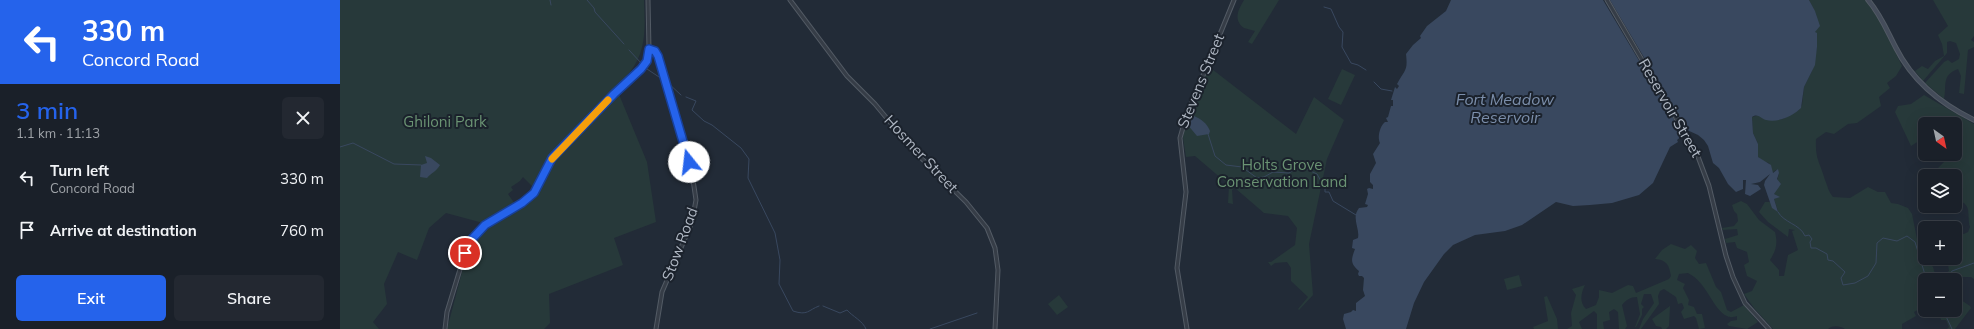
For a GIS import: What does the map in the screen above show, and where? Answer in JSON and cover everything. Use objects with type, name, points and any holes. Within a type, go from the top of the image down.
[{"type":"main road","points":[[1868,0],[1881,17],[1904,62],[1927,90],[1951,108],[1974,120]]},
{"type":"street","points":[[444,329],[447,312],[465,253],[472,239],[485,225],[531,197],[538,188],[552,158],[614,94],[641,69],[647,61],[649,49],[648,0]]},
{"type":"street","name":"Hosmer Street","points":[[790,0],[848,76],[869,97],[914,152],[966,202],[987,228],[995,248],[998,270],[995,329]]},
{"type":"street","name":"Stevens Street","points":[[1187,329],[1177,268],[1186,192],[1180,138],[1186,117],[1234,0]]},
{"type":"street","name":"Reservoir Street","points":[[1607,0],[1697,154],[1707,182],[1727,262],[1747,306],[1769,329]]},
{"type":"street","name":"Stow Road","points":[[649,49],[655,51],[658,56],[692,173],[696,195],[694,217],[662,293],[656,329]]},
{"type":"green space","name":"Ghiloni Park","points":[[340,0],[644,0],[644,38],[640,55],[630,72],[553,153],[534,188],[523,177],[511,187],[513,190],[508,194],[515,204],[483,223],[446,213],[429,228],[417,260],[398,252],[384,284],[387,304],[373,322],[379,329],[340,329]]},
{"type":"green space","points":[[1244,0],[1279,0],[1252,44],[1248,42],[1255,31],[1244,28],[1239,22],[1238,18],[1238,11]]},
{"type":"green space","points":[[1809,0],[1865,0],[1878,17],[1902,66],[1896,76],[1887,83],[1890,88],[1879,97],[1881,106],[1857,123],[1848,124],[1834,134],[1826,132],[1816,139],[1816,152],[1828,189],[1833,197],[1850,198],[1868,187],[1878,192],[1885,192],[1891,203],[1908,208],[1912,214],[1918,244],[1918,265],[1931,265],[1935,273],[1918,273],[1918,310],[1914,312],[1916,316],[1902,324],[1902,329],[1845,329],[1836,326],[1828,329],[1773,329],[1754,308],[1744,294],[1752,291],[1757,281],[1747,276],[1744,265],[1749,262],[1747,252],[1737,248],[1735,242],[1726,243],[1725,239],[1738,235],[1737,229],[1723,230],[1722,228],[1734,226],[1738,221],[1737,214],[1732,205],[1741,201],[1747,204],[1759,220],[1775,232],[1776,247],[1770,260],[1779,270],[1779,276],[1784,276],[1788,255],[1798,250],[1792,231],[1795,230],[1789,229],[1788,237],[1768,222],[1759,212],[1765,202],[1770,202],[1778,211],[1774,199],[1778,197],[1774,194],[1779,173],[1776,170],[1772,173],[1769,163],[1762,161],[1758,157],[1758,144],[1753,133],[1752,117],[1759,115],[1770,120],[1783,119],[1799,110],[1802,105],[1804,87],[1812,71],[1817,47],[1815,32],[1817,20],[1816,14]]},
{"type":"green space","points":[[1933,0],[1974,0],[1974,36],[1971,40],[1974,42],[1974,47],[1968,50],[1964,94],[1959,93],[1961,76],[1958,69],[1949,74],[1947,78],[1944,99],[1925,83],[1944,62],[1948,60],[1952,63],[1959,59],[1960,54],[1956,43],[1950,41],[1947,42],[1947,53],[1923,81],[1915,71],[1922,66],[1928,69],[1935,61],[1944,56],[1942,44],[1938,35],[1948,26]]},
{"type":"green space","name":"Holts Grove Conservation Land","points":[[1208,66],[1296,134],[1314,97],[1344,120],[1327,159],[1309,244],[1313,295],[1299,310],[1298,309],[1308,297],[1291,281],[1291,268],[1287,262],[1275,263],[1271,266],[1268,262],[1271,262],[1295,245],[1297,228],[1288,216],[1264,213],[1235,188],[1232,190],[1233,204],[1228,203],[1229,185],[1195,156],[1186,157],[1183,138],[1184,129]]},
{"type":"green space","points":[[1342,69],[1355,75],[1341,105],[1328,99]]},
{"type":"green space","points":[[618,92],[647,162],[656,222],[614,238],[623,265],[549,294],[550,323],[544,329],[447,329],[465,261],[476,240],[493,224],[521,208],[534,197],[557,156]]},
{"type":"green space","points":[[1924,95],[1962,117],[1918,117],[1918,142],[1911,146],[1895,112],[1898,106],[1911,104]]},
{"type":"green space","points":[[1962,117],[1974,124],[1974,279],[1971,277],[1962,277],[1962,273],[1946,273],[1949,271],[1948,265],[1962,265],[1962,233],[1968,232],[1970,227],[1968,211],[1966,205],[1962,202],[1962,169],[1937,169],[1945,161],[1962,161]]},
{"type":"green space","points":[[1671,244],[1685,249],[1691,245],[1697,251],[1695,258],[1699,264],[1706,263],[1716,287],[1721,292],[1727,310],[1731,312],[1744,305],[1758,322],[1747,329],[1729,326],[1727,324],[1731,321],[1737,320],[1737,316],[1729,317],[1722,313],[1695,277],[1688,273],[1679,274],[1677,280],[1685,284],[1683,288],[1689,300],[1688,305],[1694,307],[1697,314],[1702,314],[1705,328],[1699,329],[1694,316],[1684,319],[1681,312],[1684,308],[1682,303],[1678,304],[1676,297],[1664,289],[1660,291],[1658,296],[1659,304],[1641,329],[1639,329],[1643,319],[1654,303],[1651,294],[1644,294],[1641,304],[1644,307],[1636,327],[1640,314],[1637,297],[1628,299],[1622,305],[1627,326],[1625,329],[1619,329],[1618,312],[1614,309],[1609,312],[1610,320],[1603,322],[1604,329],[1597,329],[1597,314],[1594,311],[1579,322],[1582,329],[1567,329],[1572,326],[1571,313],[1576,295],[1572,289],[1585,285],[1581,297],[1582,303],[1586,309],[1596,305],[1599,297],[1599,290],[1612,293],[1628,285],[1633,286],[1636,293],[1669,279],[1671,276],[1667,264],[1655,259],[1662,250]]},
{"type":"green space","points":[[1519,275],[1522,286],[1507,290],[1504,279]]},
{"type":"green space","points":[[1059,295],[1068,307],[1057,315],[1048,304]]},
{"type":"green space","points":[[1547,296],[1557,319],[1558,329],[1534,329],[1533,327],[1548,321],[1544,297]]},
{"type":"green space","points":[[1962,301],[1971,308],[1955,329],[1947,329],[1949,327],[1946,320],[1941,320],[1940,317],[1962,317]]},
{"type":"green space","points":[[1670,306],[1669,326],[1666,329],[1662,329],[1661,327],[1656,326],[1652,319]]},
{"type":"water","name":"Fort Meadow Reservoir","points":[[1451,0],[1603,0],[1683,135],[1677,140],[1678,142],[1670,147],[1653,183],[1639,195],[1612,203],[1590,205],[1573,206],[1556,202],[1522,225],[1505,231],[1475,235],[1453,245],[1444,254],[1424,282],[1414,303],[1406,329],[1346,329],[1343,319],[1344,314],[1353,310],[1356,311],[1356,303],[1365,296],[1363,290],[1364,278],[1359,276],[1359,271],[1354,266],[1352,261],[1355,249],[1352,248],[1353,240],[1358,238],[1356,219],[1357,212],[1359,208],[1367,207],[1368,205],[1365,204],[1368,194],[1367,189],[1373,189],[1373,185],[1370,182],[1370,174],[1376,163],[1373,154],[1380,143],[1380,129],[1385,122],[1388,122],[1386,118],[1388,117],[1391,106],[1393,106],[1393,100],[1391,100],[1395,87],[1397,89],[1399,86],[1397,84],[1407,64],[1406,54],[1421,38],[1420,36],[1427,26],[1446,11]]},
{"type":"water","points":[[1610,0],[1809,0],[1815,11],[1820,26],[1815,32],[1817,33],[1817,47],[1815,65],[1804,87],[1801,108],[1790,116],[1775,121],[1766,120],[1757,116],[1752,117],[1753,133],[1758,144],[1758,157],[1771,165],[1773,173],[1778,169],[1779,173],[1777,179],[1781,184],[1774,194],[1780,197],[1774,199],[1778,212],[1772,208],[1764,185],[1770,174],[1760,182],[1751,184],[1758,185],[1761,189],[1750,196],[1745,194],[1746,180],[1743,180],[1743,189],[1736,192],[1728,184],[1719,168],[1713,163],[1708,146],[1704,140],[1698,135],[1687,130]]},
{"type":"water","points":[[1192,111],[1194,116],[1207,126],[1210,131],[1209,134],[1197,136],[1187,124]]},
{"type":"water","points":[[425,156],[431,158],[440,165],[427,178],[420,177],[421,165],[427,163]]},
{"type":"waterway","points":[[550,0],[551,5]]},
{"type":"waterway","points":[[587,0],[594,8],[595,12],[624,44]]},
{"type":"waterway","points":[[1324,7],[1331,9],[1339,27],[1343,32],[1342,47],[1351,63],[1366,70]]},
{"type":"waterway","points":[[629,50],[642,64]]},
{"type":"waterway","points":[[647,69],[662,79]]},
{"type":"waterway","points":[[667,82],[681,95]]},
{"type":"waterway","points":[[1374,82],[1381,89],[1392,91]]},
{"type":"waterway","points":[[686,97],[696,101],[692,110],[704,121],[712,125],[741,148],[749,159],[748,178],[775,233],[780,260],[779,284],[793,311],[805,313],[819,306]]},
{"type":"waterway","points":[[1208,134],[1215,156],[1226,165],[1242,167],[1257,178],[1264,177],[1273,172],[1289,173],[1297,168],[1304,168],[1317,174],[1325,188],[1325,192],[1329,192],[1333,201],[1356,215]]},
{"type":"waterway","points":[[340,147],[353,143],[394,164],[421,165]]},
{"type":"waterway","points":[[1778,212],[1784,219],[1800,229],[1805,236],[1809,235],[1812,239],[1810,242],[1811,248],[1816,248],[1827,254],[1828,260],[1833,261],[1845,272],[1841,278],[1843,285],[1855,283],[1868,276],[1876,263],[1877,243],[1883,238],[1897,241],[1907,236],[1915,242],[1924,273]]},
{"type":"waterway","points":[[1951,273],[1952,271],[1974,263]]},
{"type":"waterway","points":[[823,306],[840,313],[847,310],[865,326],[866,329]]},
{"type":"waterway","points":[[930,329],[977,313]]},
{"type":"waterway","points":[[1946,317],[1952,329]]},
{"type":"slow traffic","points":[[552,159],[608,100]]},
{"type":"route","points":[[465,253],[469,243],[485,225],[531,197],[538,188],[546,168],[552,158],[625,83],[644,66],[647,61],[649,49],[655,51],[658,56],[661,71],[689,162]]}]
